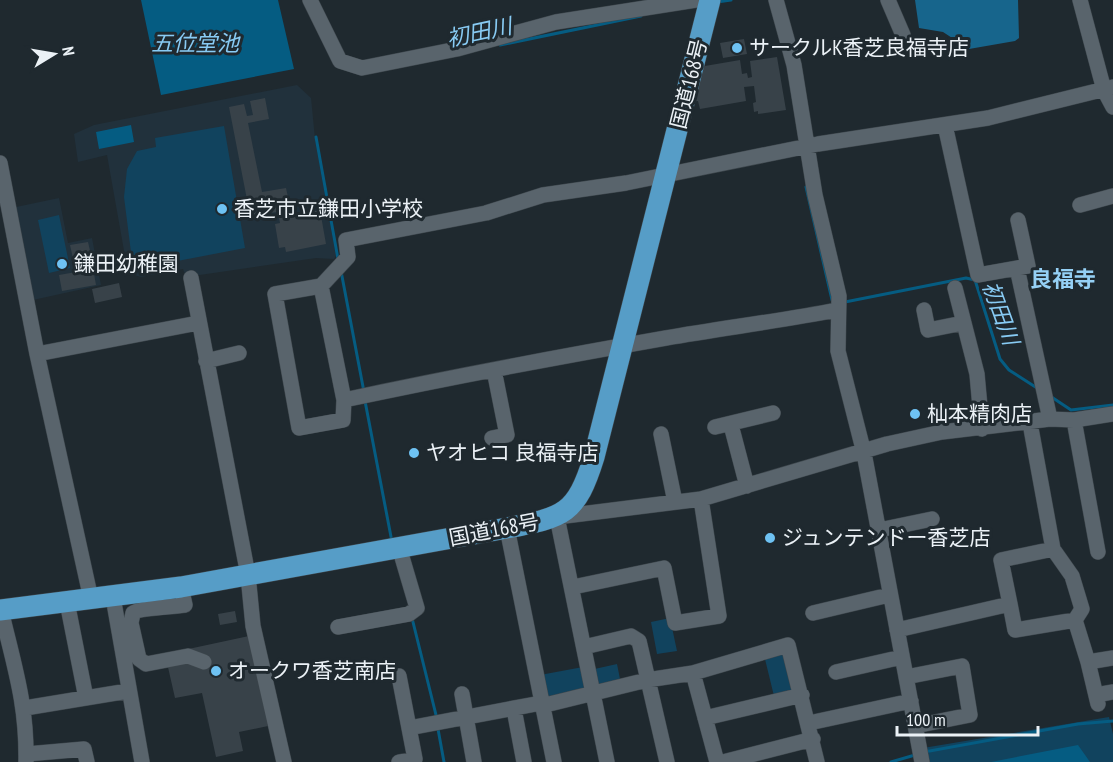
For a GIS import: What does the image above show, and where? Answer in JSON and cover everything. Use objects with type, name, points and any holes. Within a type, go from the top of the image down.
[{"type":"highway","name":"国道168号","points":[[1,610],[181,587],[507,528],[557,517],[574,503],[587,479],[710,0]]},
{"type":"street","points":[[310,0],[340,61],[362,68],[457,49],[556,22],[696,0]]},
{"type":"street","points":[[776,0],[794,65],[804,148],[839,296],[838,351],[864,453],[889,596],[903,657],[922,762]]},
{"type":"street","points":[[888,0],[903,35]]},
{"type":"street","points":[[1080,0],[1113,107]]},
{"type":"street","points":[[321,285],[344,400],[343,420],[299,428],[275,294],[321,285],[348,256],[346,240],[486,213],[543,195],[666,175],[804,148],[988,118],[1109,89]]},
{"type":"street","points":[[945,125],[955,180],[978,275],[1028,266],[1018,220]]},
{"type":"street","points":[[0,163],[37,354],[92,599]]},
{"type":"street","points":[[1080,205],[1113,196]]},
{"type":"street","points":[[1017,268],[1050,419]]},
{"type":"street","points":[[191,279],[248,575],[253,626],[284,762]]},
{"type":"street","points":[[955,288],[977,374],[982,429]]},
{"type":"street","points":[[344,400],[467,373],[622,346],[765,325],[837,310]]},
{"type":"street","points":[[924,310],[928,330],[963,322]]},
{"type":"street","points":[[37,354],[198,323]]},
{"type":"street","points":[[206,361],[239,353]]},
{"type":"street","points":[[492,438],[507,435],[494,370]]},
{"type":"street","points":[[747,486],[723,426],[773,413]]},
{"type":"street","points":[[607,762],[557,517],[702,499],[864,453],[887,444],[942,432],[982,429],[1050,419],[1074,420],[1113,414]]},
{"type":"street","points":[[1074,420],[1098,552]]},
{"type":"street","points":[[1030,423],[1053,549],[1072,576],[1082,609],[1075,620],[1015,630],[1001,560],[1053,549]]},
{"type":"street","points":[[661,434],[675,502]]},
{"type":"street","points":[[573,587],[664,568],[675,623],[719,616],[702,499]]},
{"type":"street","points":[[879,530],[932,519]]},
{"type":"street","points":[[507,528],[554,762]]},
{"type":"street","points":[[338,627],[411,613],[417,608],[399,548]]},
{"type":"street","points":[[181,587],[185,605],[159,610],[137,610],[131,618],[139,660],[146,664],[188,656],[204,662]]},
{"type":"street","points":[[813,614],[889,596]]},
{"type":"street","points":[[113,597],[142,762]]},
{"type":"street","points":[[67,602],[86,698]]},
{"type":"street","points":[[897,630],[1011,604]]},
{"type":"street","points":[[1,610],[25,708],[27,758],[84,749],[87,762]]},
{"type":"street","points":[[1075,620],[1097,700],[1113,692]]},
{"type":"street","points":[[584,646],[631,636],[639,641],[667,762]]},
{"type":"street","points":[[410,728],[541,705],[647,680],[693,673],[788,645],[817,762]]},
{"type":"street","points":[[836,672],[903,657]]},
{"type":"street","points":[[1088,663],[1113,658]]},
{"type":"street","points":[[906,677],[963,666],[970,714],[915,726]]},
{"type":"street","points":[[693,673],[717,762]]},
{"type":"street","points":[[399,676],[415,759],[399,762]]},
{"type":"street","points":[[25,708],[128,691]]},
{"type":"street","points":[[462,694],[474,762]]},
{"type":"street","points":[[705,718],[802,695]]},
{"type":"street","points":[[809,723],[910,701]]},
{"type":"street","points":[[514,709],[524,762]]},
{"type":"street","points":[[723,762],[813,739]]},
{"type":"shaded area","points":[[915,0],[1018,0],[1019,38],[1015,41],[969,49],[943,32],[919,28]]},
{"type":"shaded area","name":"香芝市立鎌田小学校","points":[[297,85],[311,98],[315,139],[336,256],[334,259],[316,258],[186,277],[183,269],[141,277],[128,273],[107,155],[78,162],[74,134],[94,125]]},
{"type":"shaded area","points":[[224,126],[245,248],[141,268],[132,260],[124,197],[127,169],[137,151],[156,147],[155,138]]},
{"type":"shaded area","name":"鎌田幼稚園","points":[[59,198],[68,243],[92,238],[101,285],[33,300],[16,207]]},
{"type":"shaded area","points":[[59,215],[70,268],[49,273],[38,220]]},
{"type":"shaded area","points":[[670,618],[677,651],[657,654],[651,622]]},
{"type":"shaded area","points":[[786,648],[798,690],[774,696],[764,655]]},
{"type":"shaded area","points":[[617,664],[621,684],[594,690],[590,670]]},
{"type":"shaded area","points":[[583,667],[588,692],[545,701],[540,675]]},
{"type":"shaded area","points":[[1109,717],[1113,734],[1113,762],[926,762],[923,748]]},
{"type":"water","name":"五位堂池","points":[[141,0],[278,0],[294,69],[161,95]]},
{"type":"water","points":[[131,125],[134,142],[99,149],[96,132]]},
{"type":"water","points":[[1078,745],[1090,762],[991,762]]},
{"type":"building","points":[[744,39],[747,54],[723,58],[720,43]]},
{"type":"building","points":[[777,57],[786,110],[758,114],[758,111],[754,112],[753,103],[756,102],[754,86],[744,87],[746,101],[700,109],[698,101],[691,102],[695,81],[701,80],[699,67],[740,60],[742,74],[747,73],[748,78],[752,77],[750,61]]},
{"type":"building","points":[[265,98],[269,119],[248,123],[262,192],[286,188],[289,202],[277,204],[278,212],[250,215],[229,107],[244,104],[247,116],[253,115],[250,101]]},
{"type":"building","points":[[320,210],[326,244],[286,252],[285,247],[279,248],[275,224],[280,223],[279,218]]},
{"type":"building","points":[[88,242],[91,255],[95,255],[96,262],[92,263],[96,285],[62,291],[59,275],[76,272],[70,245]]},
{"type":"building","points":[[107,253],[109,267],[100,268],[97,255]]},
{"type":"building","points":[[119,283],[122,297],[95,303],[92,289]]},
{"type":"building","points":[[235,611],[237,622],[220,625],[218,614]]},
{"type":"building","points":[[249,636],[268,726],[239,732],[243,751],[216,757],[202,693],[175,698],[165,654]]},
{"type":"waterway","name":"初田川","points":[[717,2],[731,0]]},
{"type":"waterway","name":"初田川","points":[[500,45],[641,16]]},
{"type":"waterway","points":[[316,137],[338,259]]},
{"type":"waterway","name":"初田川","points":[[806,187],[832,300]]},
{"type":"waterway","points":[[341,271],[364,392]]},
{"type":"waterway","name":"初田川","points":[[845,302],[966,278],[975,280],[1000,359],[1009,370],[1037,388]]},
{"type":"waterway","name":"初田川","points":[[1050,396],[1071,410],[1113,405]]},
{"type":"waterway","points":[[365,401],[392,542]]},
{"type":"waterway","points":[[412,618],[437,719]]},
{"type":"waterway","points":[[924,752],[1078,724],[1113,721]]},
{"type":"waterway","points":[[438,729],[444,762]]},
{"type":"waterway","points":[[891,762],[915,755]]},
{"type":"place","name":"サークルK香芝良福寺店","points":[[737,48]]},
{"type":"place","name":"香芝市立鎌田小学校","points":[[222,209]]},
{"type":"place","name":"鎌田幼稚園","points":[[62,264]]},
{"type":"place","name":"杣本精肉店","points":[[915,414]]},
{"type":"place","name":"ヤオヒコ 良福寺店","points":[[414,453]]},
{"type":"place","name":"ジュンテンドー香芝店","points":[[770,538]]},
{"type":"place","name":"オークワ香芝南店","points":[[216,671]]},
{"type":"district","name":"良福寺","points":[[1063,279]]}]
